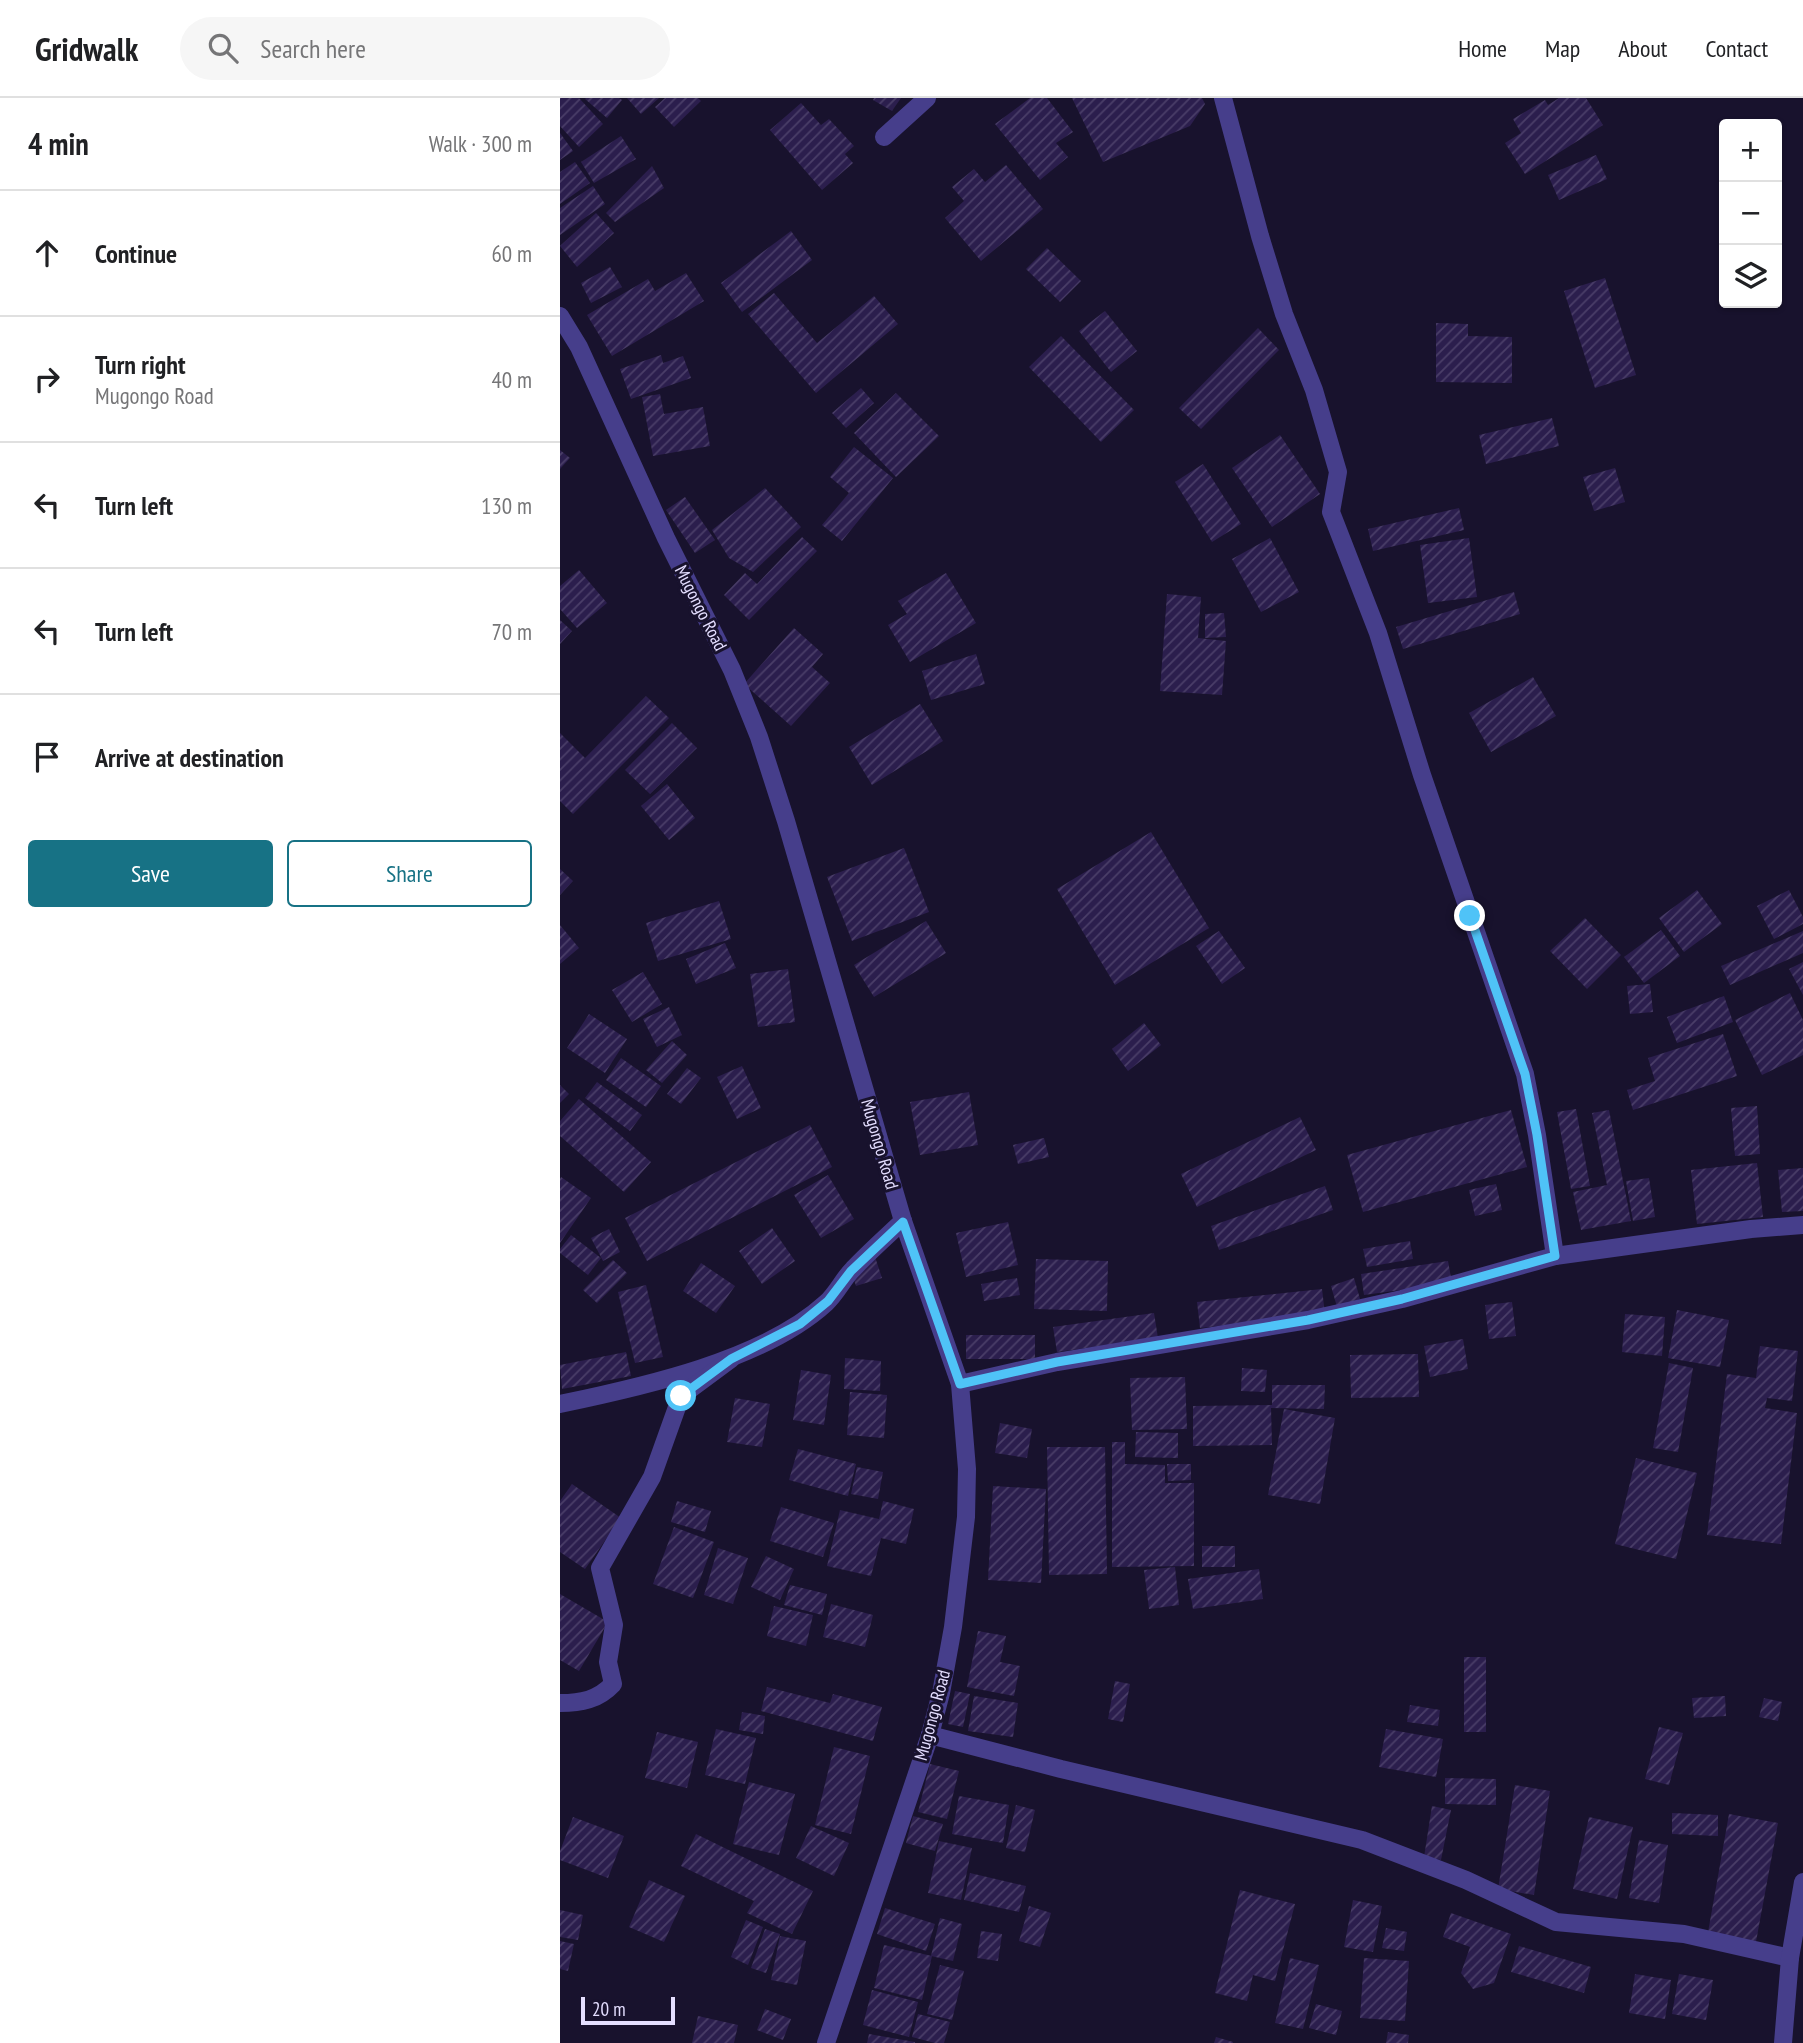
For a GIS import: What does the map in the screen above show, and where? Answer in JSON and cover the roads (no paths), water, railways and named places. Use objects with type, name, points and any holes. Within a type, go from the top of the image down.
[{"type":"street","points":[[884,137],[927,98]]},
{"type":"street","points":[[1223,98],[1259,236],[1284,314],[1314,390],[1338,472],[1331,512],[1378,633],[1422,775],[1525,1074],[1555,1256]]},
{"type":"street","name":"Mugongo Road","points":[[560,316],[579,346],[666,538],[732,670],[759,737],[903,1222],[960,1384],[967,1469],[967,1517],[953,1628],[941,1693],[930,1735],[826,2043]]},
{"type":"street","points":[[560,1703],[591,1700],[606,1692],[612,1684],[608,1662],[614,1625],[600,1568],[652,1477],[681,1396],[731,1359],[800,1324],[828,1301],[851,1271],[903,1222]]},
{"type":"street","points":[[960,1384],[1057,1362],[1308,1320],[1402,1299],[1555,1256],[1751,1229],[1803,1225]]},
{"type":"street","points":[[560,1404],[731,1359]]},
{"type":"street","points":[[930,1735],[1362,1840],[1466,1880],[1556,1922],[1684,1934],[1790,1958]]},
{"type":"street","points":[[1783,2043],[1790,1958],[1803,1882]]}]
